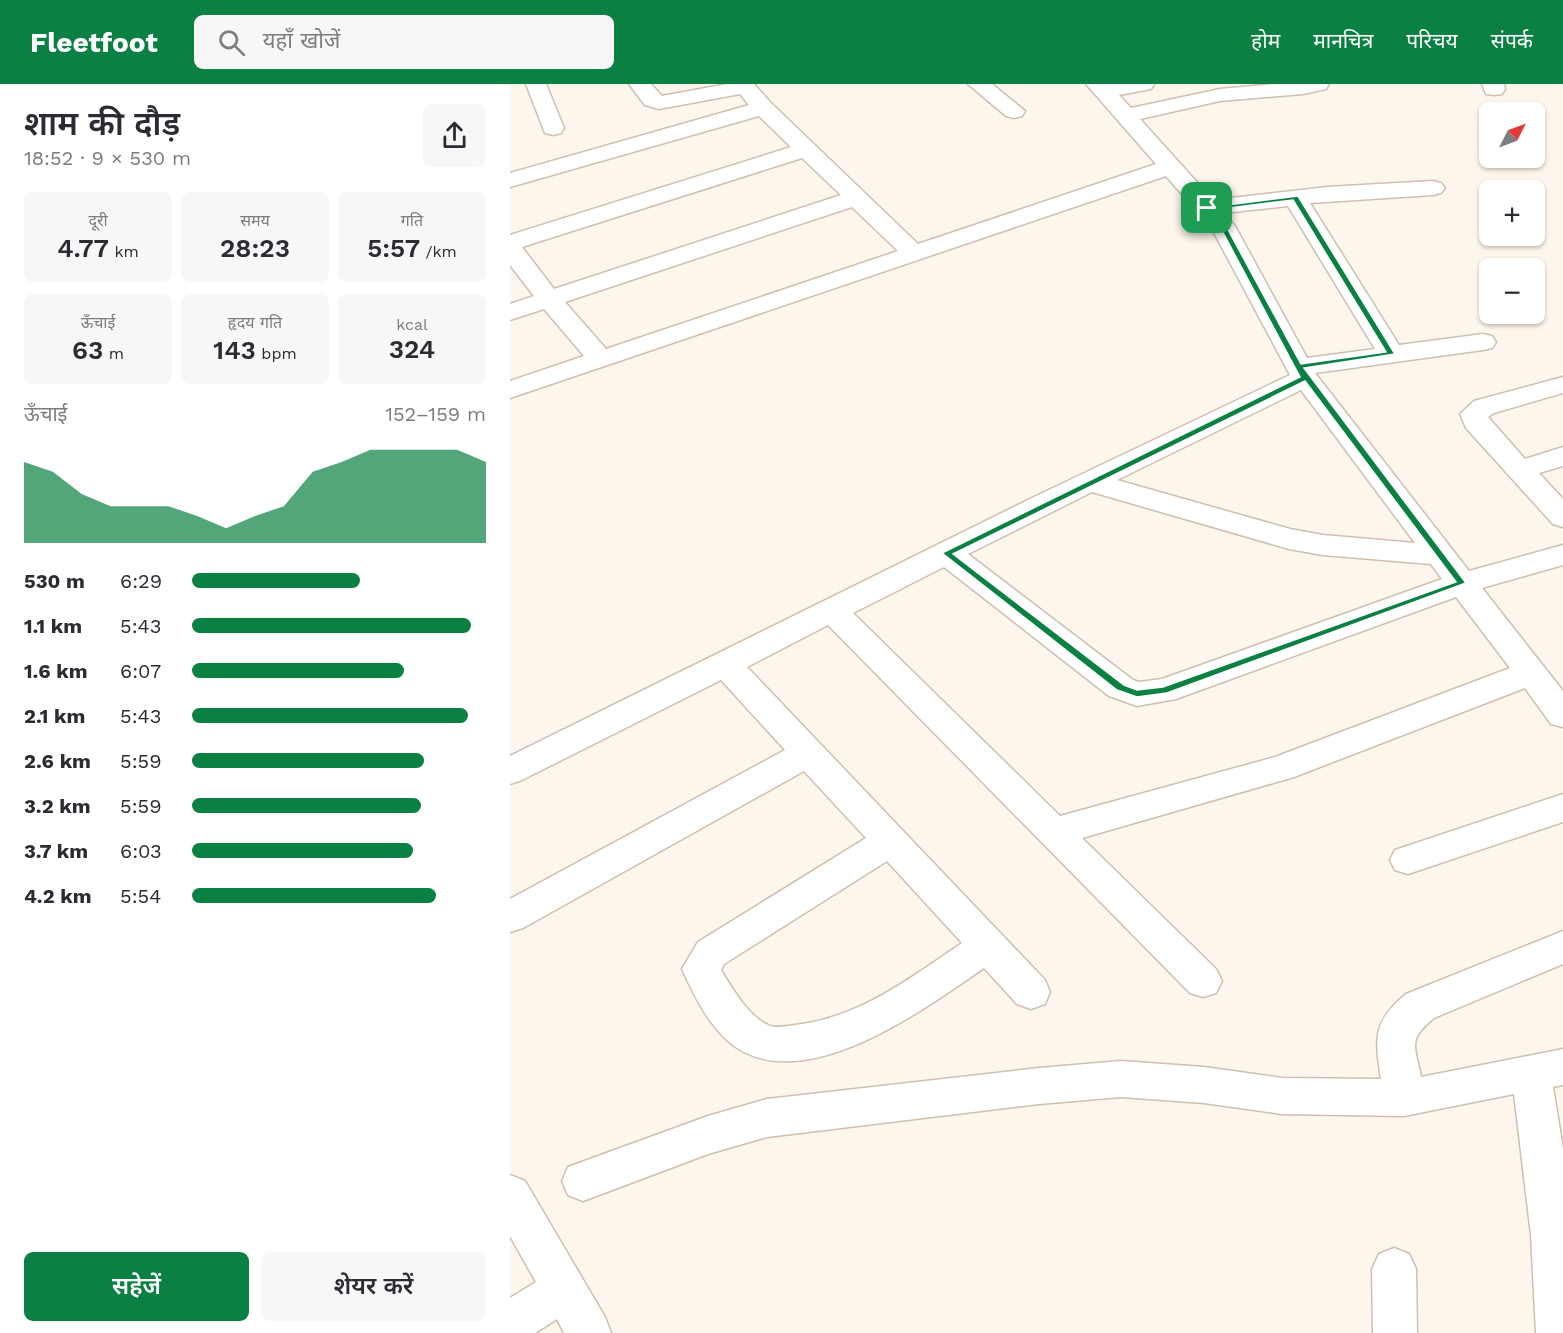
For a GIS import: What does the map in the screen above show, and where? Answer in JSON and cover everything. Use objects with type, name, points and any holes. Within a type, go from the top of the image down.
[{"type":"street","points":[[640,84],[653,100],[659,103],[744,86],[763,108],[915,254]]},
{"type":"street","points":[[980,84],[1014,111]]},
{"type":"street","points":[[1100,88],[1143,84]]},
{"type":"street","points":[[1126,116],[1220,95],[1303,88],[1318,84]]},
{"type":"street","points":[[532,86],[553,128]]},
{"type":"street","points":[[1053,832],[1550,692],[1440,555],[1302,372],[1223,226],[1100,88]]},
{"type":"street","points":[[510,180],[763,108]]},
{"type":"street","points":[[510,243],[806,150]]},
{"type":"street","points":[[510,390],[1170,167]]},
{"type":"street","points":[[1207,208],[1295,198],[1433,188]]},
{"type":"street","points":[[510,312],[856,198]]},
{"type":"street","points":[[1295,198],[1391,354]]},
{"type":"street","points":[[510,249],[600,359]]},
{"type":"street","points":[[510,771],[1090,482],[1302,372],[1391,354],[1483,342]]},
{"type":"street","points":[[1563,385],[1484,407],[1474,414],[1476,422],[1563,517]]},
{"type":"street","points":[[1520,470],[1563,456]]},
{"type":"street","points":[[1090,482],[1289,539],[1323,545],[1440,555]]},
{"type":"street","points":[[946,553],[1121,688],[1137,694],[1164,691],[1462,583],[1563,555]]},
{"type":"street","points":[[832,610],[1203,981]]},
{"type":"street","points":[[725,664],[1031,992]]},
{"type":"street","points":[[510,917],[808,753]]},
{"type":"street","points":[[1408,860],[1563,808]]},
{"type":"street","points":[[890,841],[711,953],[701,969],[707,984],[751,1037],[766,1044],[803,1042],[861,1025],[886,1012],[988,945]]},
{"type":"street","points":[[1404,1098],[1395,1040],[1402,1020],[1420,1006],[1563,947]]},
{"type":"street","points":[[583,1181],[708,1135],[767,1118],[1040,1086],[1121,1079],[1204,1085],[1281,1096],[1404,1098],[1547,1071],[1547,1176],[1557,1287],[1558,1333]]},
{"type":"street","points":[[510,1195],[589,1333]]},
{"type":"street","points":[[1394,1269],[1395,1333]]},
{"type":"street","points":[[510,1323],[564,1289]]},
{"type":"route","points":[[1207,208],[1223,226],[1298,367],[1305,378],[946,553],[1121,688],[1137,694],[1164,691],[1462,583],[1298,367],[1391,354],[1295,198],[1207,208]]}]
